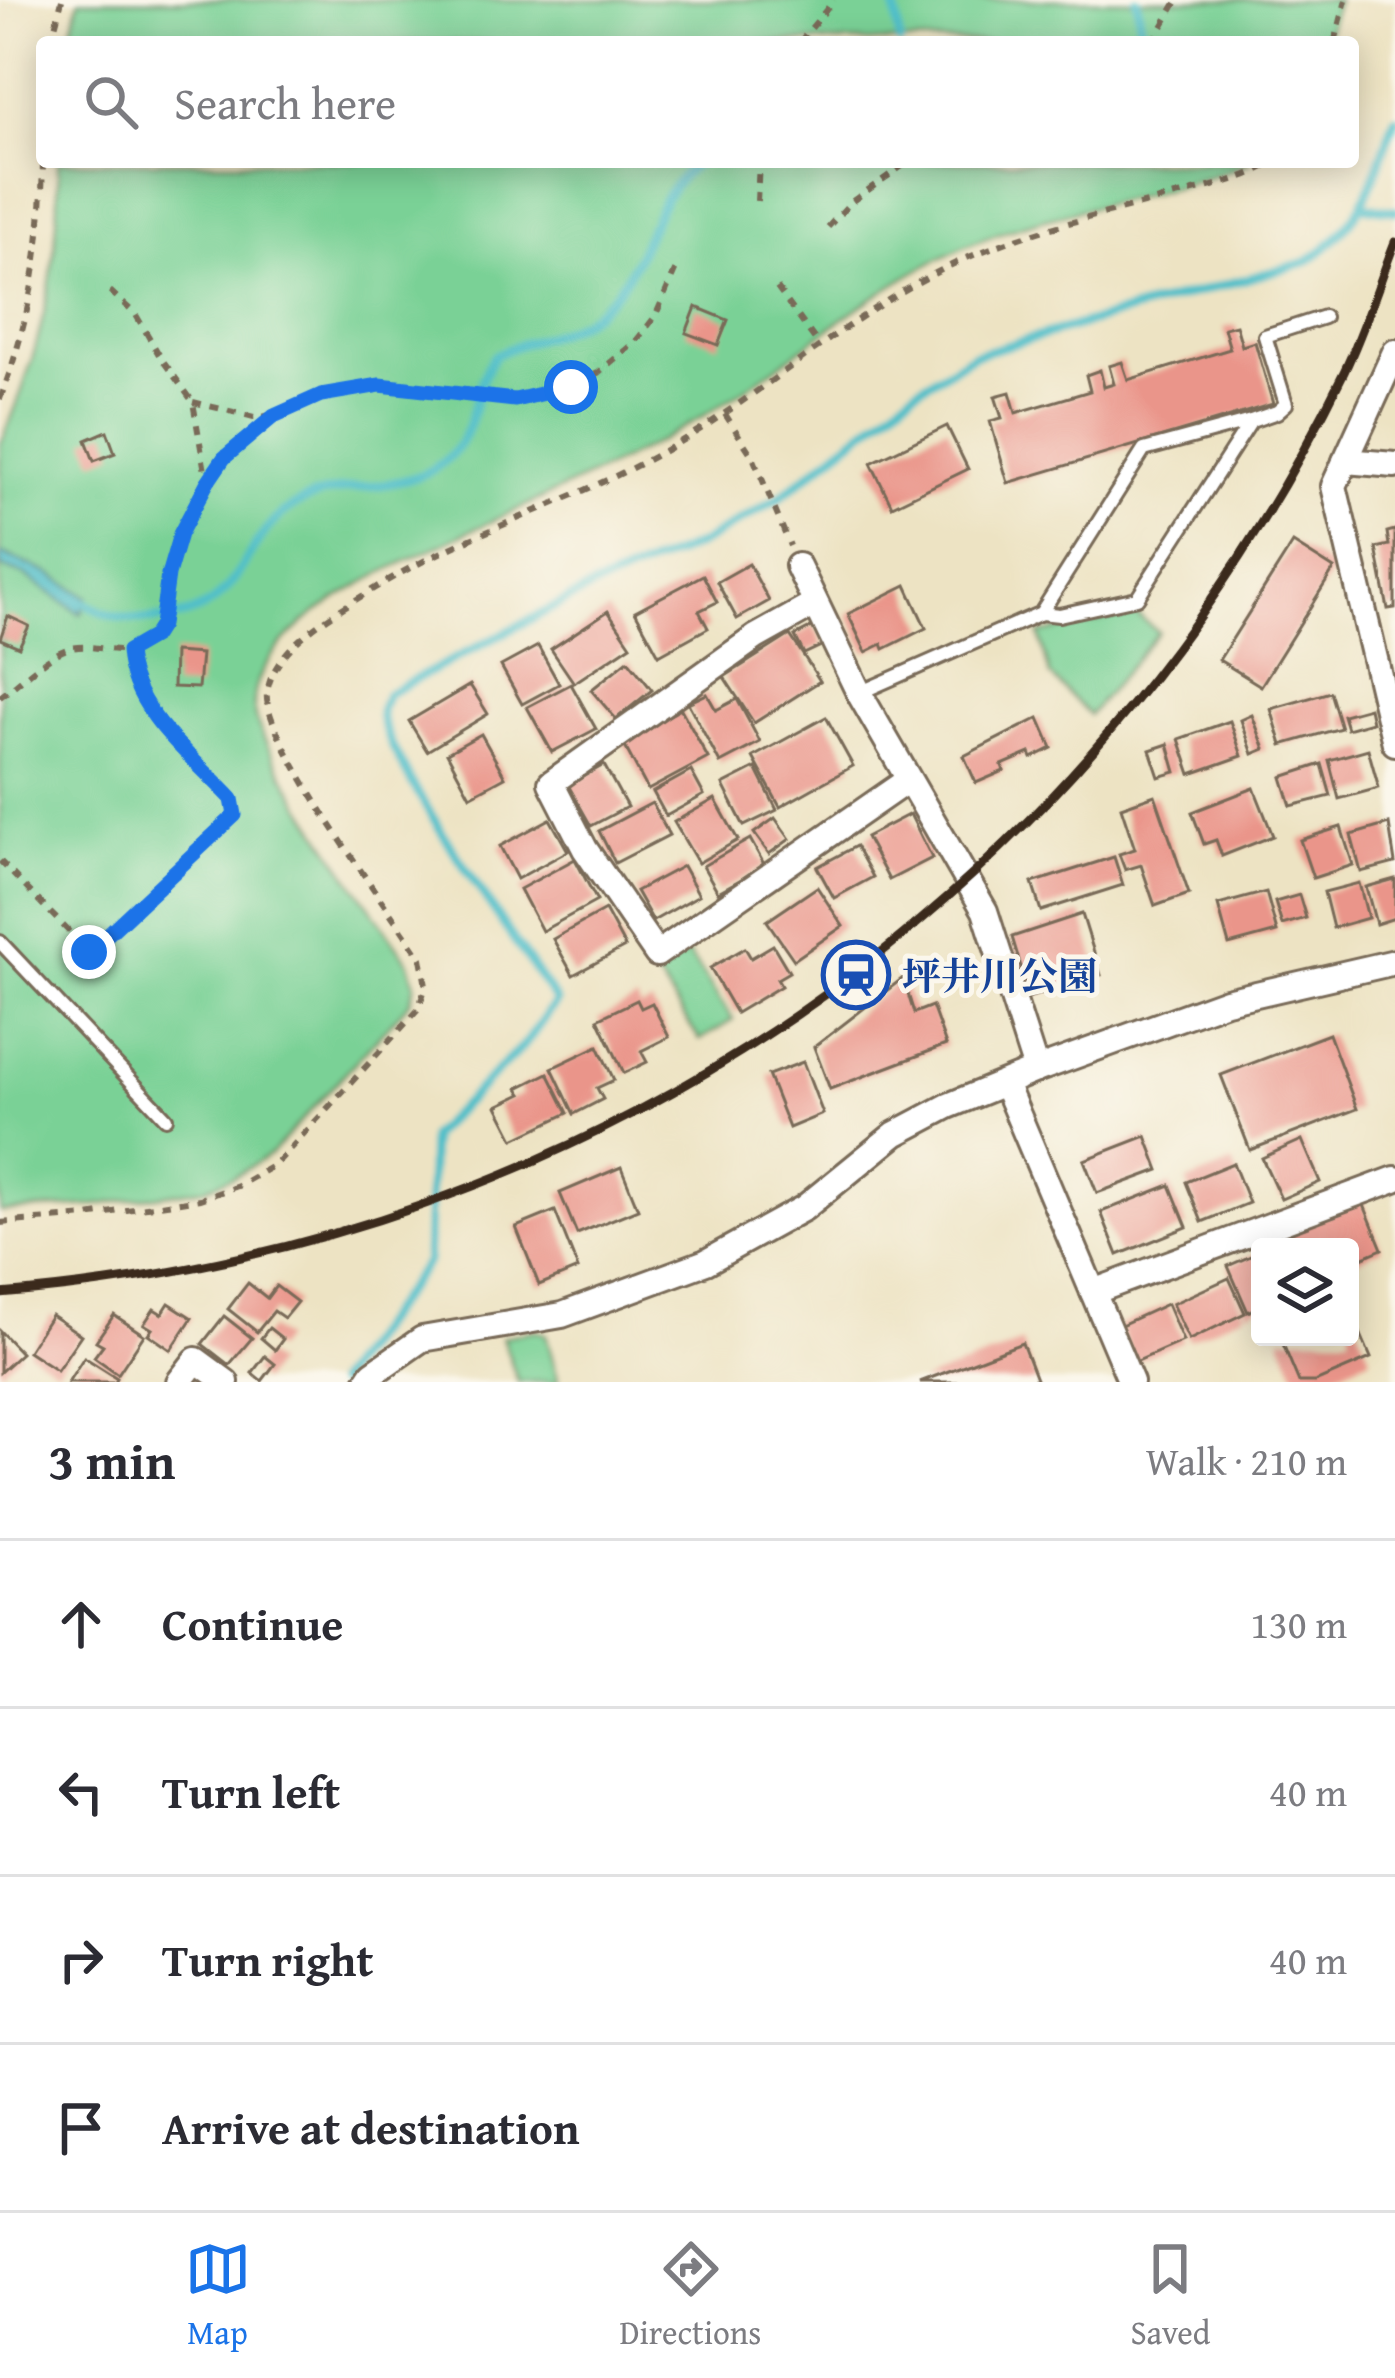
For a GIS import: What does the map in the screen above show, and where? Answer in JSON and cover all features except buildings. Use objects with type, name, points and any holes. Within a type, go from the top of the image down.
[{"type":"street","points":[[1395,352],[1334,486],[1395,742]]},
{"type":"street","points":[[1345,461],[1395,465]]},
{"type":"street","points":[[797,562],[859,693],[985,911],[1036,1070]]},
{"type":"street","points":[[815,604],[757,637],[551,783],[584,849],[657,954],[908,780]]},
{"type":"street","points":[[367,1382],[422,1339],[562,1315],[706,1262],[804,1208],[895,1134],[1036,1070],[1226,1001],[1395,962]]},
{"type":"street","points":[[1005,1084],[1131,1382]]},
{"type":"street","points":[[1093,1292],[1395,1178]]},
{"type":"street","points":[[178,1382],[196,1360],[226,1382]]},
{"type":"lane","points":[[1040,613],[1144,450],[1277,412],[1286,404],[1265,335],[1324,317]]},
{"type":"lane","points":[[859,693],[1040,613],[1059,615],[1137,598],[1251,421]]},
{"type":"lane","points":[[0,942],[166,1118]]},
{"type":"path","points":[[53,36],[62,0]]},
{"type":"path","points":[[805,36],[834,0]]},
{"type":"path","points":[[1157,36],[1178,0]]},
{"type":"path","points":[[1337,36],[1346,0]]},
{"type":"path","points":[[0,399],[31,305],[43,168]]},
{"type":"path","points":[[757,201],[759,168]]},
{"type":"path","points":[[828,227],[851,202],[899,168]]},
{"type":"path","points":[[0,1223],[132,1210],[200,1199],[238,1186],[276,1164],[418,1010],[426,986],[421,958],[296,771],[267,712],[267,691],[281,661],[324,620],[394,577],[667,450],[899,289],[1024,236],[1234,180],[1260,168]]},
{"type":"path","points":[[0,698],[60,652],[76,646],[128,651],[154,636],[161,625],[180,534],[207,483],[224,458],[274,416],[321,395],[380,385],[484,398],[543,396],[598,373],[636,341],[655,317],[678,264]]},
{"type":"path","points":[[776,288],[819,345]]},
{"type":"path","points":[[110,291],[136,315],[194,402],[207,483]]},
{"type":"path","points":[[194,402],[274,416]]},
{"type":"path","points":[[725,414],[745,441],[797,562]]},
{"type":"path","points":[[0,861],[89,952],[235,815],[232,799],[147,707],[134,683],[128,651]]},
{"type":"green space","points":[[79,0],[1337,0],[1327,36],[70,36]]},
{"type":"green space","points":[[58,168],[1235,168],[1034,222],[929,264],[674,433],[395,566],[306,621],[274,653],[259,679],[254,707],[260,729],[296,796],[409,963],[415,984],[410,1002],[271,1154],[237,1175],[202,1189],[90,1206],[0,1212],[0,445],[27,376],[46,306]]},
{"type":"green space","points":[[1135,613],[1158,632],[1089,715],[1050,675],[1039,634]]},
{"type":"green space","points":[[688,953],[733,1020],[700,1040],[655,973]]},
{"type":"green space","points":[[536,1330],[546,1334],[559,1382],[518,1382],[502,1337]]},
{"type":"water","points":[[0,553],[49,573],[87,597],[81,614],[23,574],[0,567]]},
{"type":"waterway","points":[[894,0],[899,36]]},
{"type":"waterway","points":[[1137,0],[1142,36]]},
{"type":"waterway","points":[[337,1382],[427,1262],[431,1136],[527,1042],[556,1001],[403,767],[381,712],[387,694],[591,588],[700,544],[779,498],[914,391],[973,355],[1306,262],[1355,216],[1395,118]]},
{"type":"waterway","points":[[75,596],[126,619],[190,613],[228,587],[265,532],[303,501],[400,481],[436,468],[460,444],[495,355],[570,328],[612,296],[635,262],[670,191],[692,168]]},
{"type":"waterway","points":[[1363,206],[1395,211]]},
{"type":"railway","points":[[0,1294],[217,1262],[423,1205],[617,1122],[796,1015],[961,885],[1108,734],[1236,563],[1344,372],[1395,242]]},
{"type":"place","name":"坪井川公園","points":[[856,975]]},
{"type":"route","points":[[89,952],[235,815],[232,799],[147,707],[134,683],[128,651],[154,636],[161,625],[180,534],[224,458],[274,416],[321,395],[354,388],[415,386],[515,400],[571,387]]}]
